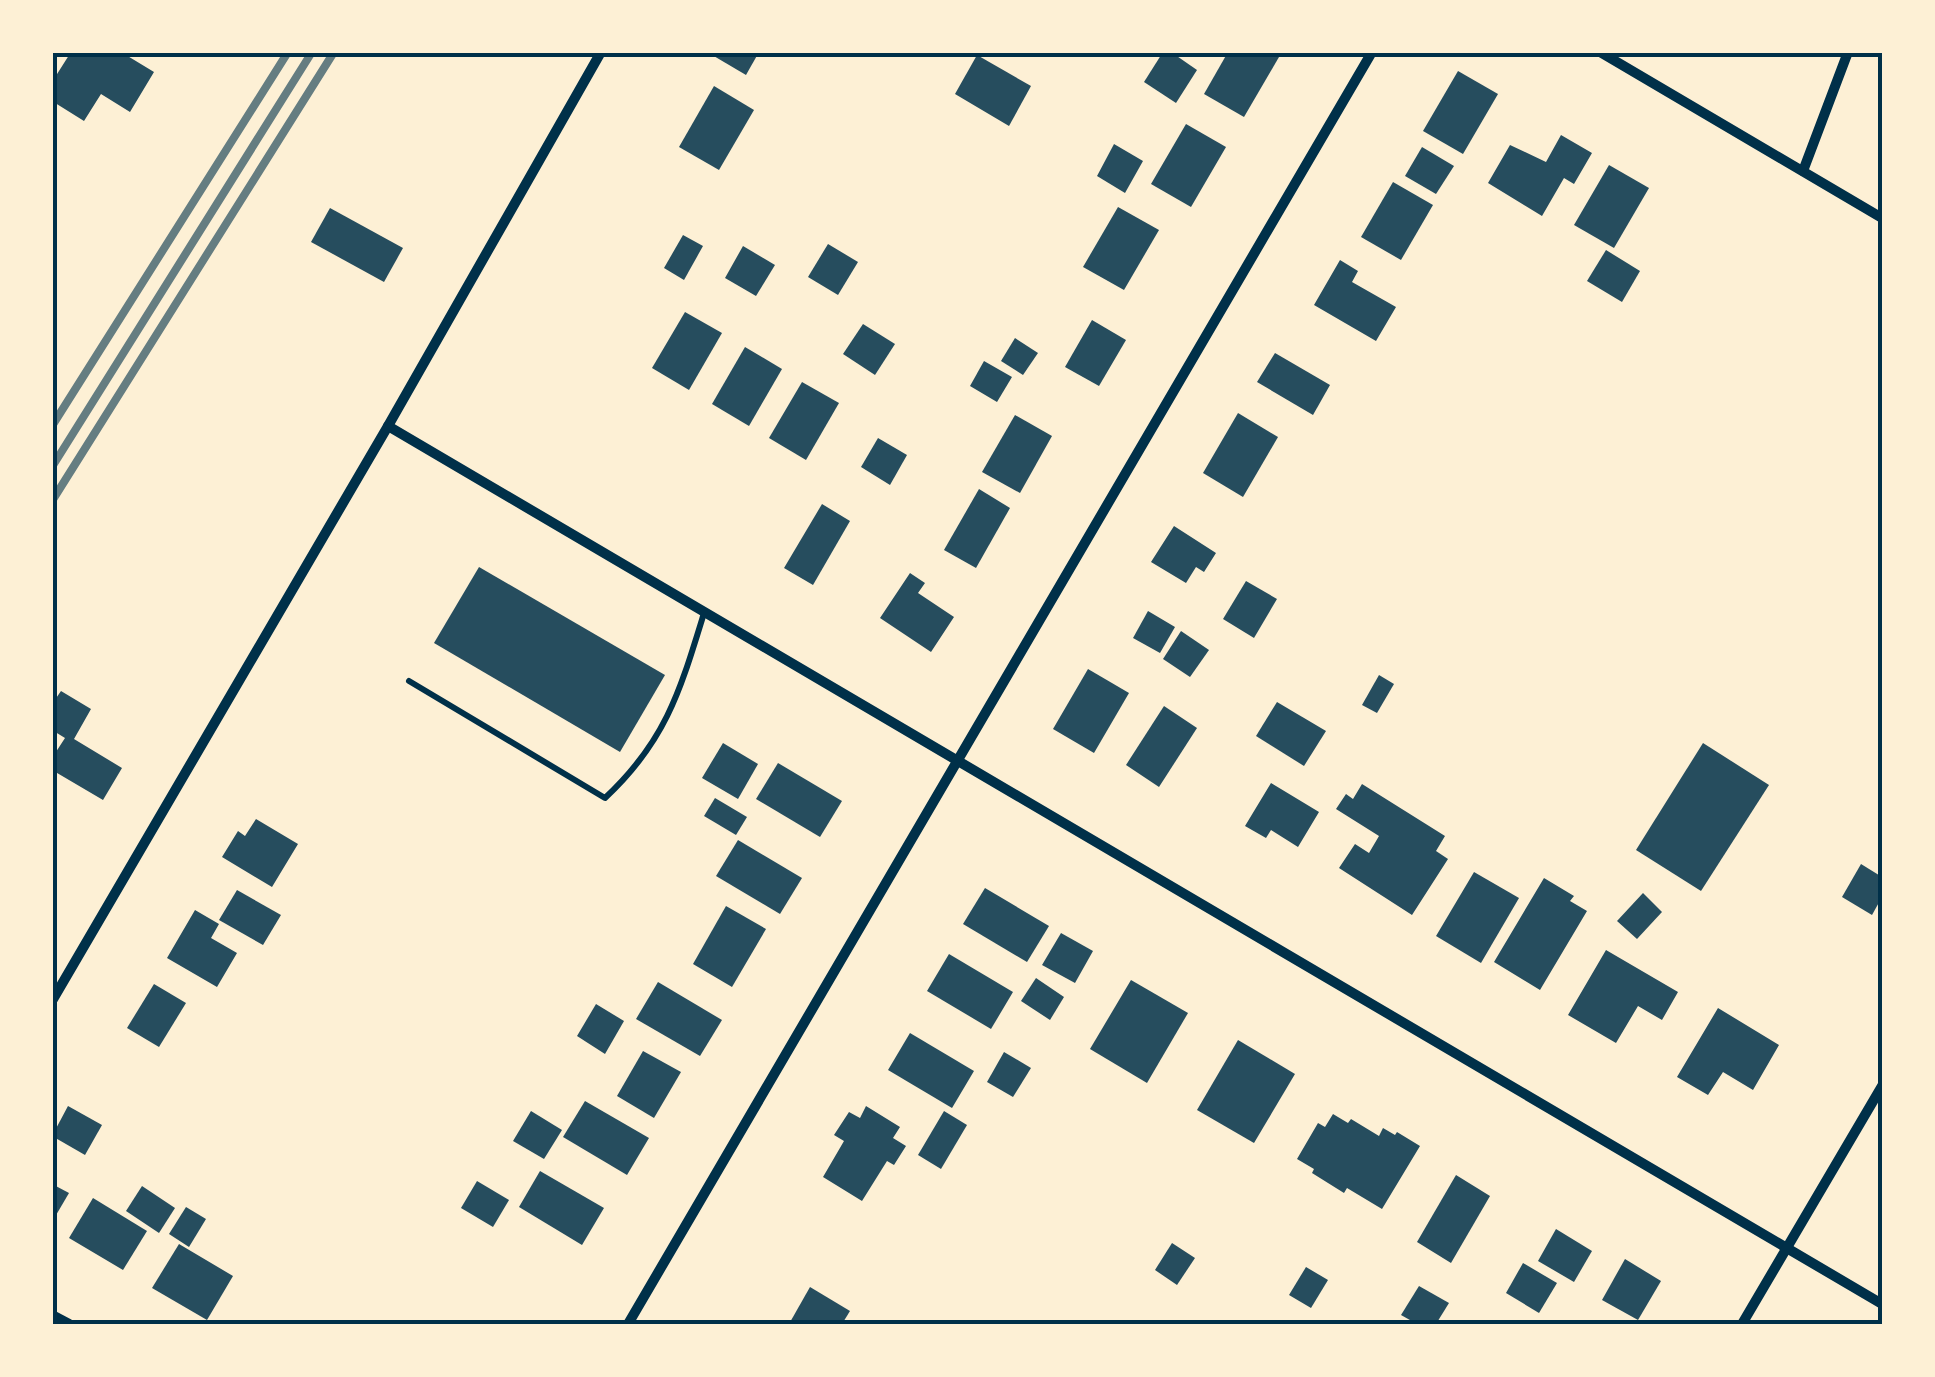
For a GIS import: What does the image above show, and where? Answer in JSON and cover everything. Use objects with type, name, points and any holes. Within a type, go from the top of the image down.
[{"type":"street","points":[[52,1001],[601,52]]},
{"type":"street","points":[[628,1324],[1372,52]]},
{"type":"street","points":[[1600,52],[1882,218]]},
{"type":"street","points":[[1803,171],[1848,52]]},
{"type":"street","points":[[388,426],[1882,1304]]},
{"type":"street","points":[[1742,1324],[1882,1086]]},
{"type":"street","points":[[52,1315],[69,1324]]},
{"type":"lane","points":[[409,681],[605,798],[636,770],[663,728],[681,687],[704,612]]},
{"type":"building","points":[[71,52],[121,52],[154,72],[130,112],[101,94],[84,121],[52,101],[52,82]]},
{"type":"building","points":[[707,52],[759,52],[746,75]]},
{"type":"building","points":[[1163,52],[1171,52],[1197,70],[1176,103],[1144,82]]},
{"type":"building","points":[[1228,52],[1272,52],[1279,57],[1244,117],[1204,94]]},
{"type":"building","points":[[977,55],[1031,86],[1009,126],[955,94]]},
{"type":"building","points":[[1458,71],[1498,94],[1463,154],[1423,131]]},
{"type":"building","points":[[714,86],[754,110],[719,170],[679,147]]},
{"type":"building","points":[[1186,124],[1226,147],[1191,207],[1151,184]]},
{"type":"building","points":[[1561,135],[1592,153],[1574,184],[1564,178],[1542,216],[1488,183],[1510,145],[1546,162]]},
{"type":"building","points":[[1114,144],[1143,161],[1125,193],[1097,176]]},
{"type":"building","points":[[1422,147],[1454,166],[1436,194],[1405,176]]},
{"type":"building","points":[[1609,165],[1649,188],[1614,248],[1574,225]]},
{"type":"building","points":[[1393,182],[1433,205],[1401,260],[1361,237]]},
{"type":"building","points":[[1118,207],[1159,230],[1124,290],[1083,267]]},
{"type":"building","points":[[330,208],[403,248],[384,282],[311,242]]},
{"type":"building","points":[[683,235],[703,246],[684,280],[664,268]]},
{"type":"building","points":[[828,244],[858,262],[838,295],[808,277]]},
{"type":"building","points":[[743,246],[775,265],[756,296],[725,278]]},
{"type":"building","points":[[1606,250],[1640,271],[1622,302],[1587,281]]},
{"type":"building","points":[[1340,260],[1358,271],[1352,282],[1396,307],[1376,341],[1314,305]]},
{"type":"building","points":[[685,312],[722,333],[689,390],[652,368]]},
{"type":"building","points":[[1092,320],[1126,340],[1099,386],[1065,367]]},
{"type":"building","points":[[863,324],[895,344],[875,375],[843,354]]},
{"type":"building","points":[[1015,338],[1038,353],[1023,375],[1001,361]]},
{"type":"building","points":[[745,347],[782,369],[749,426],[712,404]]},
{"type":"building","points":[[1275,353],[1330,385],[1313,415],[1257,382]]},
{"type":"building","points":[[984,361],[1012,377],[997,402],[970,386]]},
{"type":"building","points":[[802,382],[839,403],[806,460],[769,438]]},
{"type":"building","points":[[1238,413],[1278,437],[1243,497],[1203,473]]},
{"type":"building","points":[[1015,415],[1052,436],[1020,493],[982,472]]},
{"type":"building","points":[[878,438],[907,455],[890,485],[861,467]]},
{"type":"building","points":[[979,489],[1010,508],[976,568],[944,550]]},
{"type":"building","points":[[822,504],[850,521],[813,585],[784,568]]},
{"type":"building","points":[[1174,526],[1216,553],[1204,572],[1196,567],[1186,583],[1151,562]]},
{"type":"building","points":[[479,567],[665,675],[620,752],[434,643]]},
{"type":"building","points":[[910,573],[925,583],[918,593],[954,617],[931,652],[880,618]]},
{"type":"building","points":[[1246,581],[1277,599],[1254,638],[1223,619]]},
{"type":"building","points":[[1148,611],[1175,627],[1160,653],[1133,638]]},
{"type":"building","points":[[1181,631],[1209,650],[1190,677],[1163,659]]},
{"type":"building","points":[[1088,669],[1129,693],[1094,753],[1053,729]]},
{"type":"building","points":[[1379,675],[1394,684],[1377,713],[1362,705]]},
{"type":"building","points":[[61,691],[91,709],[74,739],[122,768],[103,800],[52,770],[52,758],[65,738],[52,730],[52,704]]},
{"type":"building","points":[[1277,702],[1326,731],[1304,766],[1256,736]]},
{"type":"building","points":[[1164,706],[1197,728],[1159,787],[1126,765]]},
{"type":"building","points":[[723,743],[758,764],[738,799],[702,778]]},
{"type":"building","points":[[1703,743],[1769,785],[1701,891],[1636,850]]},
{"type":"building","points":[[778,763],[842,801],[820,837],[756,799]]},
{"type":"building","points":[[1271,783],[1319,812],[1298,847],[1271,830],[1266,838],[1245,826]]},
{"type":"building","points":[[1362,784],[1445,836],[1436,851],[1448,859],[1412,915],[1339,868],[1355,844],[1369,853],[1379,836],[1336,809],[1346,794],[1353,799]]},
{"type":"building","points":[[715,798],[747,817],[736,835],[704,816]]},
{"type":"building","points":[[256,819],[298,844],[272,887],[222,857],[238,831],[245,836]]},
{"type":"building","points":[[738,840],[802,878],[780,914],[716,876]]},
{"type":"building","points":[[1861,864],[1882,877],[1882,897],[1872,915],[1842,897]]},
{"type":"building","points":[[1474,872],[1519,898],[1481,963],[1436,936]]},
{"type":"building","points":[[1544,878],[1574,896],[1570,901],[1587,911],[1540,990],[1494,962]]},
{"type":"building","points":[[985,888],[1049,926],[1027,962],[963,924]]},
{"type":"building","points":[[237,890],[281,915],[263,945],[219,920]]},
{"type":"building","points":[[1643,893],[1662,912],[1637,939],[1617,921]]},
{"type":"building","points":[[726,906],[766,929],[732,987],[693,964]]},
{"type":"building","points":[[195,910],[219,924],[211,938],[237,953],[217,987],[167,958]]},
{"type":"building","points":[[1061,933],[1093,951],[1075,983],[1042,965]]},
{"type":"building","points":[[1606,950],[1678,992],[1662,1020],[1638,1006],[1616,1043],[1568,1015]]},
{"type":"building","points":[[949,954],[1013,992],[991,1029],[927,991]]},
{"type":"building","points":[[1036,978],[1064,997],[1050,1020],[1021,1001]]},
{"type":"building","points":[[1131,980],[1188,1013],[1147,1083],[1090,1049]]},
{"type":"building","points":[[658,982],[722,1020],[700,1056],[636,1019]]},
{"type":"building","points":[[154,984],[186,1003],[159,1047],[127,1028]]},
{"type":"building","points":[[596,1004],[624,1021],[605,1054],[577,1036]]},
{"type":"building","points":[[1718,1008],[1779,1045],[1753,1090],[1723,1072],[1708,1095],[1677,1077]]},
{"type":"building","points":[[910,1033],[974,1071],[952,1108],[888,1070]]},
{"type":"building","points":[[1238,1040],[1295,1074],[1254,1143],[1197,1110]]},
{"type":"building","points":[[643,1051],[681,1072],[654,1118],[617,1096]]},
{"type":"building","points":[[1004,1052],[1031,1068],[1013,1097],[987,1082]]},
{"type":"building","points":[[585,1101],[649,1138],[627,1175],[563,1137]]},
{"type":"building","points":[[68,1106],[102,1125],[85,1155],[52,1136]]},
{"type":"building","points":[[866,1106],[900,1127],[893,1138],[906,1146],[894,1165],[887,1161],[862,1201],[823,1177],[844,1141],[834,1135],[849,1112],[860,1118]]},
{"type":"building","points":[[531,1111],[562,1130],[544,1159],[513,1141]]},
{"type":"building","points":[[944,1111],[967,1125],[941,1169],[918,1155]]},
{"type":"building","points":[[1333,1114],[1348,1123],[1351,1119],[1379,1136],[1383,1128],[1395,1135],[1397,1132],[1420,1146],[1382,1209],[1347,1188],[1344,1193],[1297,1159],[1318,1123],[1325,1127]]},
{"type":"building","points":[[540,1171],[604,1208],[582,1245],[519,1207]]},
{"type":"building","points":[[1456,1175],[1490,1196],[1451,1263],[1417,1242]]},
{"type":"building","points":[[477,1181],[509,1200],[493,1227],[461,1208]]},
{"type":"building","points":[[52,1184],[69,1193],[52,1222]]},
{"type":"building","points":[[142,1186],[175,1208],[159,1233],[126,1211]]},
{"type":"building","points":[[93,1198],[147,1231],[123,1270],[69,1238]]},
{"type":"building","points":[[186,1207],[206,1219],[189,1247],[169,1234]]},
{"type":"building","points":[[1556,1229],[1592,1251],[1574,1282],[1538,1261]]},
{"type":"building","points":[[1172,1243],[1195,1258],[1177,1285],[1155,1270]]},
{"type":"building","points":[[179,1244],[233,1276],[207,1320],[152,1288]]},
{"type":"building","points":[[1625,1259],[1661,1281],[1638,1320],[1602,1300]]},
{"type":"building","points":[[1523,1263],[1557,1283],[1539,1313],[1506,1293]]},
{"type":"building","points":[[1306,1267],[1328,1280],[1311,1308],[1289,1295]]},
{"type":"building","points":[[1419,1286],[1449,1303],[1436,1324],[1417,1324],[1401,1315]]},
{"type":"building","points":[[810,1287],[850,1311],[842,1324],[789,1324]]},
{"type":"railway","points":[[52,426],[288,52]]},
{"type":"railway","points":[[52,467],[312,52]]},
{"type":"railway","points":[[52,501],[334,52]]}]
